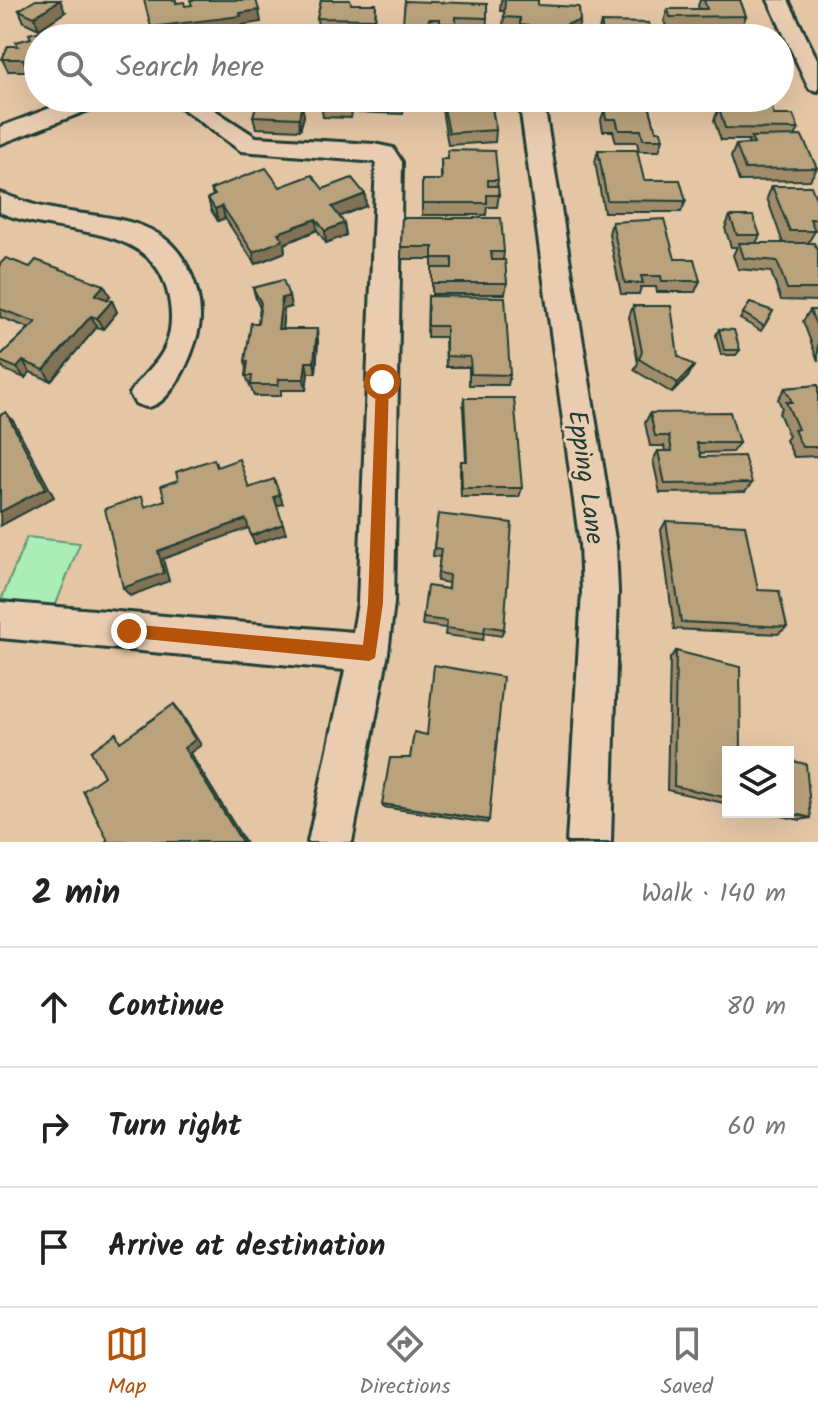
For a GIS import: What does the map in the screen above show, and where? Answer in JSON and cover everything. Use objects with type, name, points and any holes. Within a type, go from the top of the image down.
[{"type":"street","points":[[778,0],[789,24]]},
{"type":"street","points":[[794,34],[818,84]]},
{"type":"street","points":[[0,136],[63,112]]},
{"type":"street","points":[[201,112],[250,145],[374,152],[388,158],[376,603],[369,653],[335,804],[330,842]]},
{"type":"street","name":"Epping Lane","points":[[534,112],[598,545],[600,592],[589,842]]},
{"type":"street","points":[[0,202],[17,212],[118,228],[147,241],[170,260],[183,285],[187,322],[175,362],[146,394]]},
{"type":"street","points":[[0,620],[369,653]]},
{"type":"green space","points":[[27,537],[80,543],[54,609],[0,603]]},
{"type":"building","points":[[36,0],[60,0],[34,17],[19,10]]},
{"type":"building","points":[[144,0],[176,0],[176,3],[184,2],[185,6],[192,5],[190,0],[256,0],[259,10],[240,13],[241,16],[150,24]]},
{"type":"building","points":[[321,0],[376,4],[375,19],[317,18]]},
{"type":"building","points":[[505,0],[538,0],[538,5],[579,7],[580,21],[520,24],[520,18],[504,17]]},
{"type":"building","points":[[704,0],[740,0],[746,16],[670,17],[668,9],[707,9]]},
{"type":"building","points":[[405,1],[487,4],[487,18],[456,17],[456,24],[440,23],[440,19],[429,19],[428,24],[403,22]]},
{"type":"building","points":[[601,22],[649,24],[601,24]]},
{"type":"building","points":[[24,40],[24,62],[2,59],[8,46],[18,46],[16,42]]},
{"type":"building","points":[[254,112],[300,112],[299,118],[253,116]]},
{"type":"building","points":[[445,112],[493,112],[496,130],[449,133]]},
{"type":"building","points":[[605,112],[651,112],[656,131],[661,131],[663,139],[643,139],[641,130],[619,130],[616,119],[606,119]]},
{"type":"building","points":[[720,112],[793,115],[799,129],[725,128]]},
{"type":"building","points":[[802,136],[817,168],[745,169],[736,145],[754,144],[751,137]]},
{"type":"building","points":[[448,150],[495,151],[498,180],[488,180],[488,186],[498,186],[499,195],[487,195],[487,203],[422,203],[422,180],[442,180],[441,159],[448,159]]},
{"type":"building","points":[[598,150],[637,150],[644,180],[680,180],[686,201],[607,200]]},
{"type":"building","points":[[266,168],[280,187],[312,175],[323,189],[352,178],[365,194],[332,207],[344,223],[325,231],[316,219],[278,233],[283,240],[253,252],[222,206],[215,209],[208,198],[215,195],[211,189]]},
{"type":"building","points":[[772,186],[811,186],[818,204],[818,219],[810,219],[815,231],[790,231]]},
{"type":"building","points":[[730,216],[753,216],[760,235],[737,235]]},
{"type":"building","points":[[402,218],[501,218],[504,252],[491,252],[492,260],[505,260],[507,283],[432,283],[432,268],[452,268],[452,258],[433,258],[433,247],[401,247]]},
{"type":"building","points":[[664,219],[675,259],[694,259],[700,281],[662,281],[661,276],[641,276],[643,283],[625,283],[612,222]]},
{"type":"building","points":[[739,243],[814,243],[818,251],[818,289],[787,289],[777,261],[744,258]]},
{"type":"building","points":[[6,258],[30,267],[36,260],[104,285],[95,295],[112,301],[97,318],[91,316],[44,370],[23,361],[17,368],[0,361],[0,356],[36,322],[0,309],[0,264]]},
{"type":"building","points":[[283,280],[289,296],[282,298],[278,329],[317,329],[314,362],[306,362],[304,379],[279,379],[278,385],[251,385],[252,376],[246,376],[248,361],[245,361],[251,323],[258,323],[261,303],[253,288]]},
{"type":"building","points":[[428,296],[505,297],[510,375],[471,374],[470,357],[446,356],[446,326],[428,326]]},
{"type":"building","points":[[750,303],[773,311],[764,326],[743,313]]},
{"type":"building","points":[[633,306],[671,306],[678,356],[694,366],[678,383],[639,359],[642,352]]},
{"type":"building","points":[[810,310],[818,310],[818,330]]},
{"type":"building","points":[[719,329],[734,330],[740,350],[724,350]]},
{"type":"building","points":[[818,385],[818,447],[802,447],[794,430],[798,429],[786,402],[792,402],[785,388]]},
{"type":"building","points":[[464,398],[514,398],[522,488],[462,488],[461,461],[467,461]]},
{"type":"building","points":[[6,412],[46,488],[0,512],[0,415]]},
{"type":"building","points":[[730,412],[739,443],[697,443],[701,457],[744,456],[752,483],[665,484],[658,451],[672,451],[669,436],[655,436],[650,413]]},
{"type":"building","points":[[214,459],[217,467],[239,459],[249,488],[274,479],[280,495],[274,497],[283,524],[251,536],[246,519],[158,551],[164,573],[123,588],[105,509],[142,496],[145,507],[165,500],[161,486],[178,480],[176,472]]},
{"type":"building","points":[[438,514],[512,523],[504,629],[485,626],[484,633],[446,628],[447,621],[423,618],[427,586],[448,589],[449,575],[438,573],[441,549],[434,548]]},
{"type":"building","points":[[666,521],[745,525],[758,590],[779,591],[787,627],[681,622]]},
{"type":"building","points":[[676,651],[740,667],[741,746],[722,746],[722,797],[674,786]]},
{"type":"building","points":[[434,665],[503,677],[489,820],[382,804],[390,758],[410,758],[414,732],[427,735]]},
{"type":"building","points":[[174,704],[195,740],[184,748],[242,842],[106,842],[83,791],[104,776],[91,751],[116,733],[120,742]]},
{"type":"building","points":[[794,761],[806,764],[811,818],[794,814]]},
{"type":"route","points":[[129,631],[369,653],[376,603],[382,382]]}]
